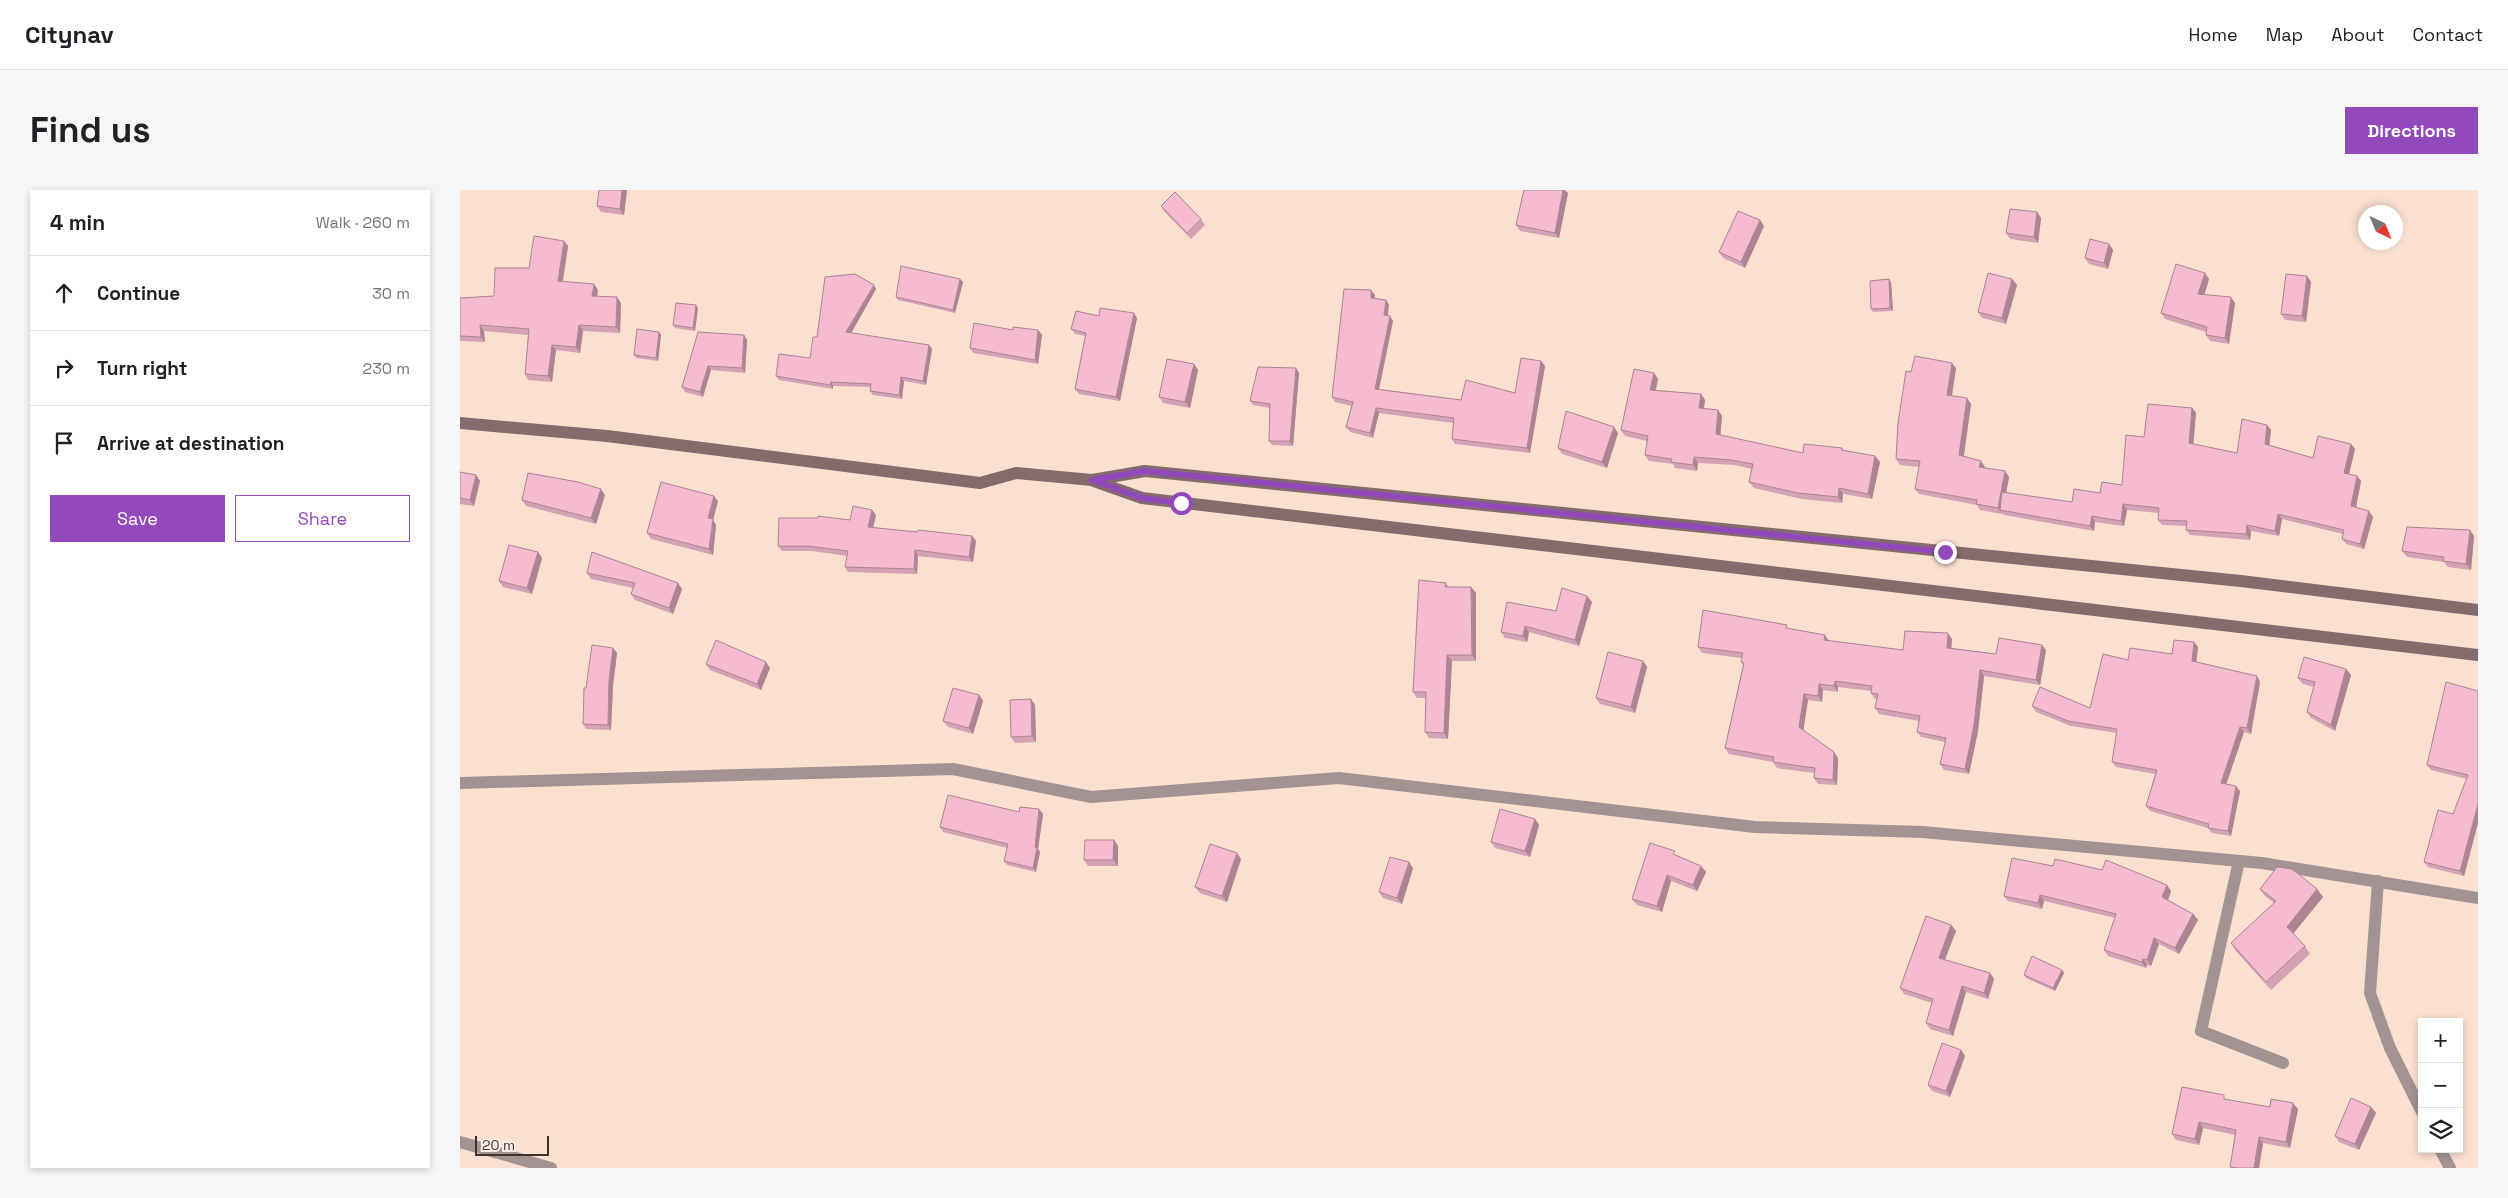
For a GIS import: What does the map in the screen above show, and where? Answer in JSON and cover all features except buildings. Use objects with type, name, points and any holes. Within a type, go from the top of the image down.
[{"type":"main road","points":[[460,423],[607,436],[980,483],[1016,473],[1092,480],[1152,500],[2478,655]]},
{"type":"main road","points":[[1092,480],[1145,471],[2241,581],[2478,610]]},
{"type":"street","points":[[460,783],[954,769],[1092,797],[1338,778],[1755,826],[1923,832],[2239,861],[2378,881],[2478,898]]},
{"type":"street","points":[[2239,861],[2201,1031],[2283,1063]]},
{"type":"street","points":[[2378,881],[2370,993],[2390,1048],[2420,1108]]},
{"type":"street","points":[[460,1142],[551,1168]]},
{"type":"street","points":[[2442,1153],[2450,1168]]},
{"type":"route","points":[[1181,503],[1142,498],[1092,480],[1145,471],[1945,552]]}]
